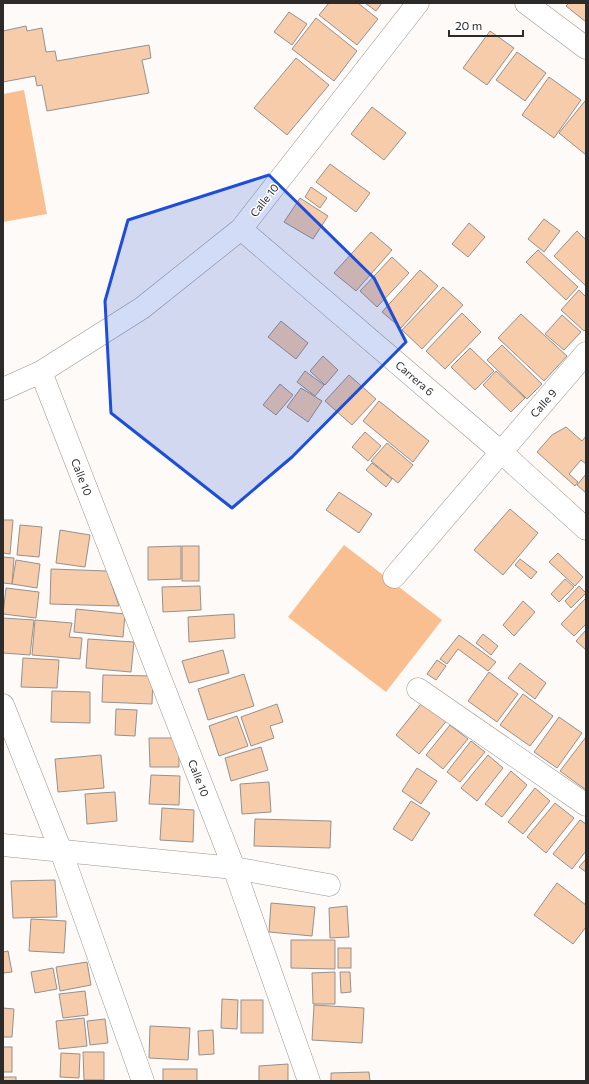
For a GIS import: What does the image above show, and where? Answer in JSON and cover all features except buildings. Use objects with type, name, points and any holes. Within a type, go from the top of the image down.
[{"type":"street","name":"Calle 10","points":[[310,1081],[234,868],[41,372],[142,308],[241,228],[418,3]]},
{"type":"street","points":[[526,3],[586,48]]},
{"type":"street","name":"Carrera 6","points":[[241,228],[501,452],[586,529]]},
{"type":"street","name":"Calle 9","points":[[394,577],[586,353]]},
{"type":"street","points":[[3,389],[41,372]]},
{"type":"street","points":[[418,689],[586,806]]},
{"type":"street","points":[[3,704],[61,851],[143,1081]]},
{"type":"street","points":[[3,845],[234,868],[329,885]]},
{"type":"highlighted area","points":[[269,175],[374,278],[406,342],[292,457],[232,508],[111,413],[105,301],[128,220]]},
{"type":"shaded area","points":[[24,90],[47,214],[3,222],[3,94]]},
{"type":"shaded area","points":[[344,545],[442,620],[386,692],[288,617]]}]
